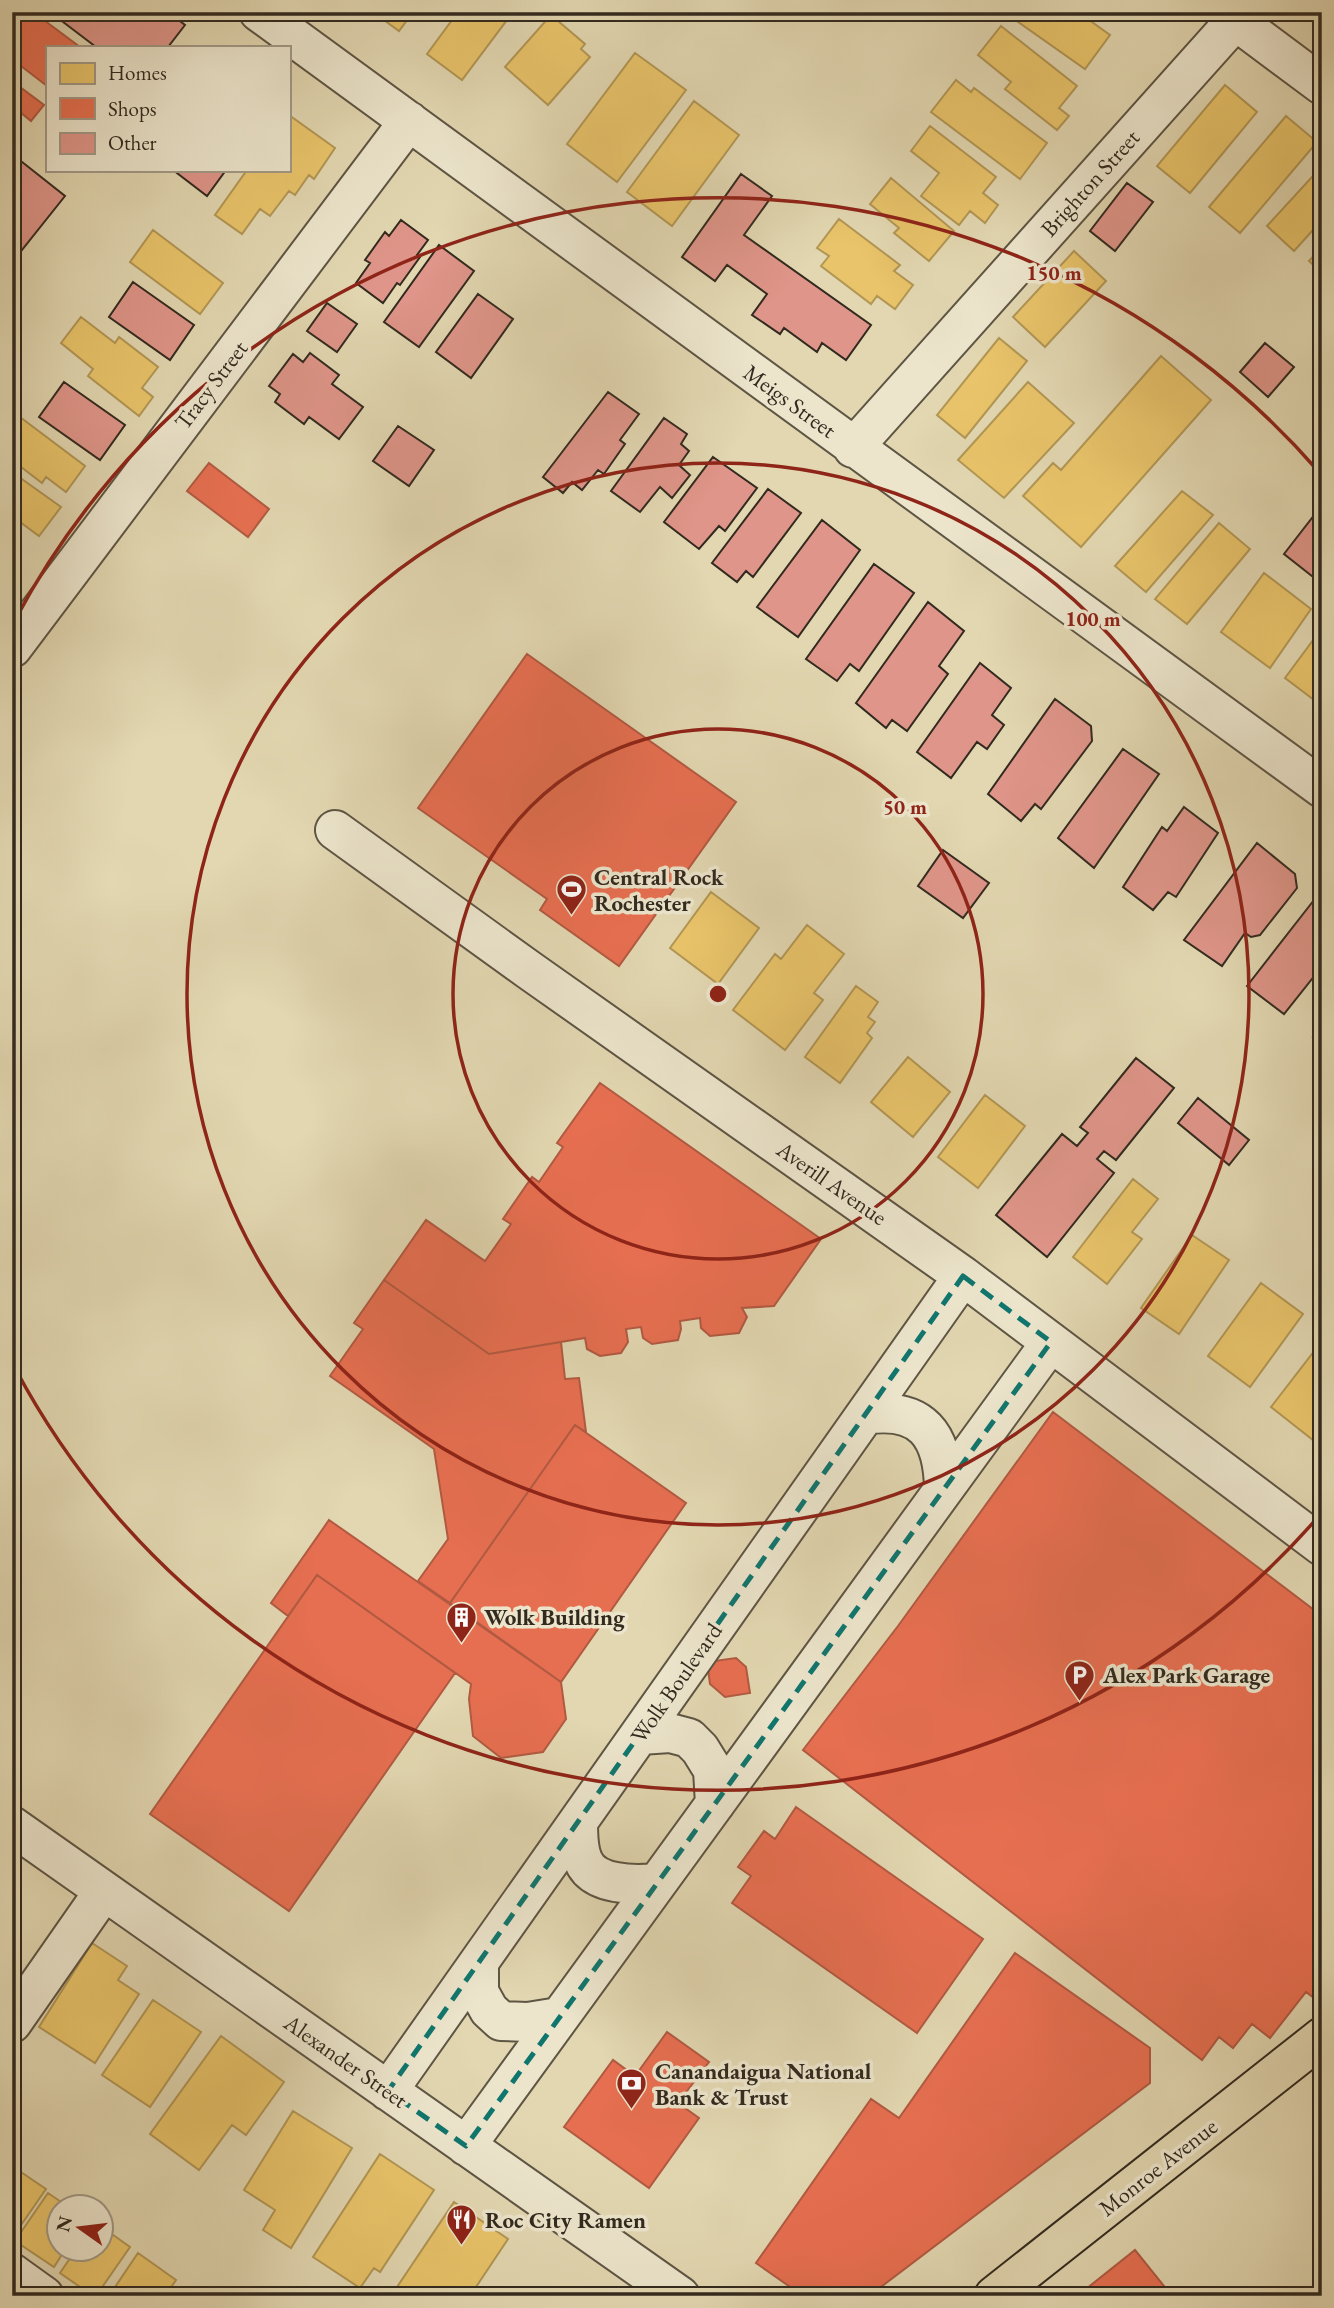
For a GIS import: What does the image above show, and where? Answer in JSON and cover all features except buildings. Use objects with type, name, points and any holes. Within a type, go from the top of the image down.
[{"type":"main road","name":"Monroe Avenue","points":[[994,2296],[1322,2037]]},
{"type":"street","name":"Meigs Street","points":[[259,12],[1322,788]]},
{"type":"street","points":[[1234,15],[1322,85]]},
{"type":"street","name":"Brighton Street","points":[[853,448],[1234,15]]},
{"type":"street","name":"Tracy Street","points":[[12,648],[409,121]]},
{"type":"street","name":"Averill Avenue","points":[[335,830],[964,1276],[1322,1546]]},
{"type":"street","name":"Wolk Boulevard","points":[[388,2091],[964,1276]]},
{"type":"street","points":[[466,2146],[1051,1342]]},
{"type":"street","points":[[865,1415],[901,1413],[921,1423],[934,1441],[944,1463],[944,1489]]},
{"type":"street","points":[[640,1735],[670,1733],[688,1738],[700,1749],[713,1770],[715,1804]]},
{"type":"street","points":[[578,1822],[583,1862],[593,1874],[611,1881],[657,1883]]},
{"type":"street","name":"Alexander Street","points":[[12,1826],[680,2296]]},
{"type":"street","points":[[12,2023],[104,1891]]},
{"type":"street","points":[[479,1962],[479,1992],[489,2010],[501,2021],[528,2022],[559,2017]]},
{"type":"street","points":[[12,2273],[44,2296]]},
{"type":"highlighted area","points":[[963,1276],[1051,1342],[466,2146],[388,2091]]},
{"type":"place","name":"Central Rock Rochester","points":[[571,917]]},
{"type":"place","name":"Wolk Building","points":[[461,1644]]},
{"type":"place","name":"Alex Park Garage","points":[[1080,1702]]},
{"type":"place","name":"Canandaigua National Bank & Trust","points":[[632,2111]]},
{"type":"place","name":"Roc City Ramen","points":[[462,2247]]}]
